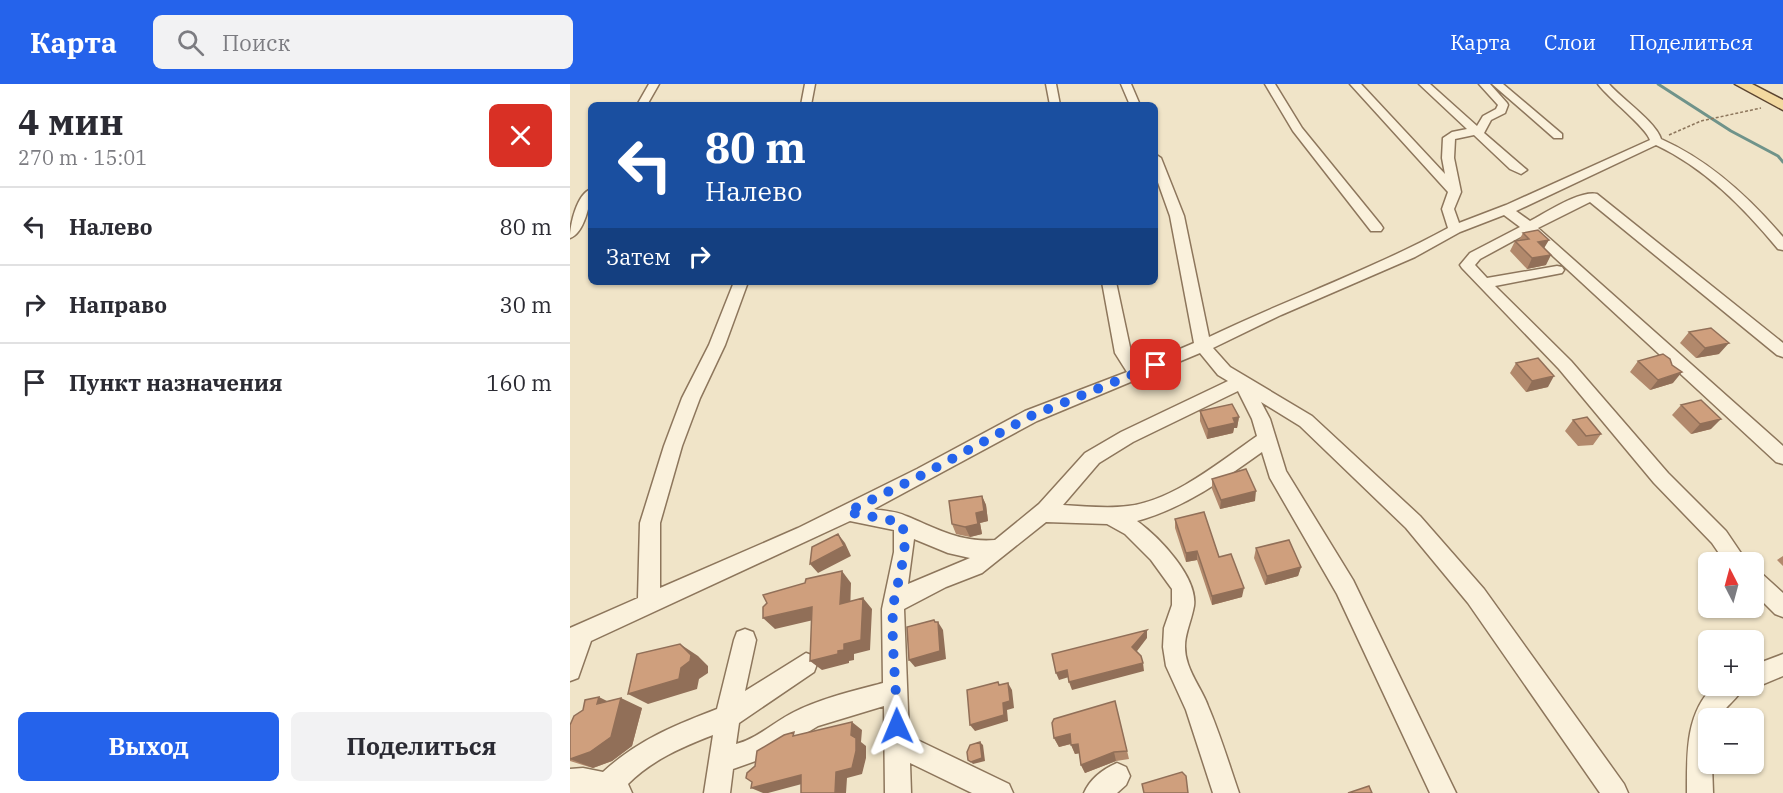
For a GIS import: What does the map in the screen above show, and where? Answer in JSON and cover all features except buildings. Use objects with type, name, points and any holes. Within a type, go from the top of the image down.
[{"type":"main road","points":[[1742,84],[1779,102]]},
{"type":"street","points":[[644,102],[654,84]]},
{"type":"street","points":[[807,102],[810,84]]},
{"type":"street","points":[[1051,84],[1054,102]]},
{"type":"street","points":[[1126,84],[1134,102]]},
{"type":"street","points":[[1270,84],[1297,129],[1376,228]]},
{"type":"street","points":[[1355,84],[1455,192]]},
{"type":"street","points":[[1424,84],[1521,170]]},
{"type":"street","points":[[1455,229],[1448,209],[1455,192],[1448,158],[1449,138],[1456,134],[1477,132],[1483,128],[1487,118],[1501,111],[1503,105],[1484,84]]},
{"type":"street","points":[[1497,84],[1558,136]]},
{"type":"street","points":[[1603,84],[1619,102],[1653,131],[1656,141]]},
{"type":"street","points":[[570,670],[576,636],[805,534],[924,474],[1031,416],[1203,346],[1276,310],[1410,254],[1455,229],[1506,210],[1656,141],[1676,148],[1714,178],[1764,222],[1783,246]]},
{"type":"street","points":[[1158,166],[1177,216],[1203,346],[1224,370],[1306,421],[1413,522],[1476,596],[1615,793]]},
{"type":"street","points":[[1730,552],[1719,537],[1661,478],[1565,365],[1467,265],[1475,256],[1578,201],[1592,197],[1783,351]]},
{"type":"street","points":[[570,234],[588,199]]},
{"type":"street","points":[[1506,210],[1530,227],[1716,399],[1783,457]]},
{"type":"street","points":[[1485,283],[1557,270]]},
{"type":"street","points":[[649,604],[650,523],[673,446],[691,398],[717,345],[726,316],[740,285]]},
{"type":"street","points":[[1110,285],[1124,353],[1137,374]]},
{"type":"street","points":[[1242,382],[1261,419],[1278,473],[1346,587],[1443,793]]},
{"type":"street","points":[[895,601],[975,566],[1000,548],[1072,483],[1092,458],[1127,437],[1242,382]]},
{"type":"street","points":[[1040,514],[1062,512],[1110,516],[1137,513],[1172,501],[1266,439]]},
{"type":"street","points":[[847,512],[900,522],[928,537],[970,550],[1000,548]]},
{"type":"street","points":[[1110,516],[1132,528],[1158,554],[1182,586],[1183,605],[1175,628],[1174,647],[1177,666],[1197,707],[1226,793]]},
{"type":"street","points":[[897,793],[895,601],[904,552],[904,529],[900,522]]},
{"type":"street","points":[[1764,589],[1783,607]]},
{"type":"street","points":[[717,793],[727,717],[745,640]]},
{"type":"street","points":[[570,782],[579,780],[598,782],[608,791],[627,767],[666,741],[727,717],[806,664]]},
{"type":"street","points":[[1764,672],[1783,665]]},
{"type":"street","points":[[721,758],[737,758],[757,750],[811,716],[896,691]]},
{"type":"street","points":[[1700,793],[1700,739],[1707,717],[1718,696]]},
{"type":"street","points":[[898,744],[1000,793]]},
{"type":"street","points":[[1097,793],[1117,776]]},
{"type":"path","points":[[1656,141],[1701,122],[1779,102]]},
{"type":"waterway","points":[[1658,84],[1731,131],[1778,156],[1783,162]]},
{"type":"route","points":[[897,726],[893,609],[904,552],[904,529],[900,522],[847,512],[924,474],[1031,416],[1156,365]]}]
